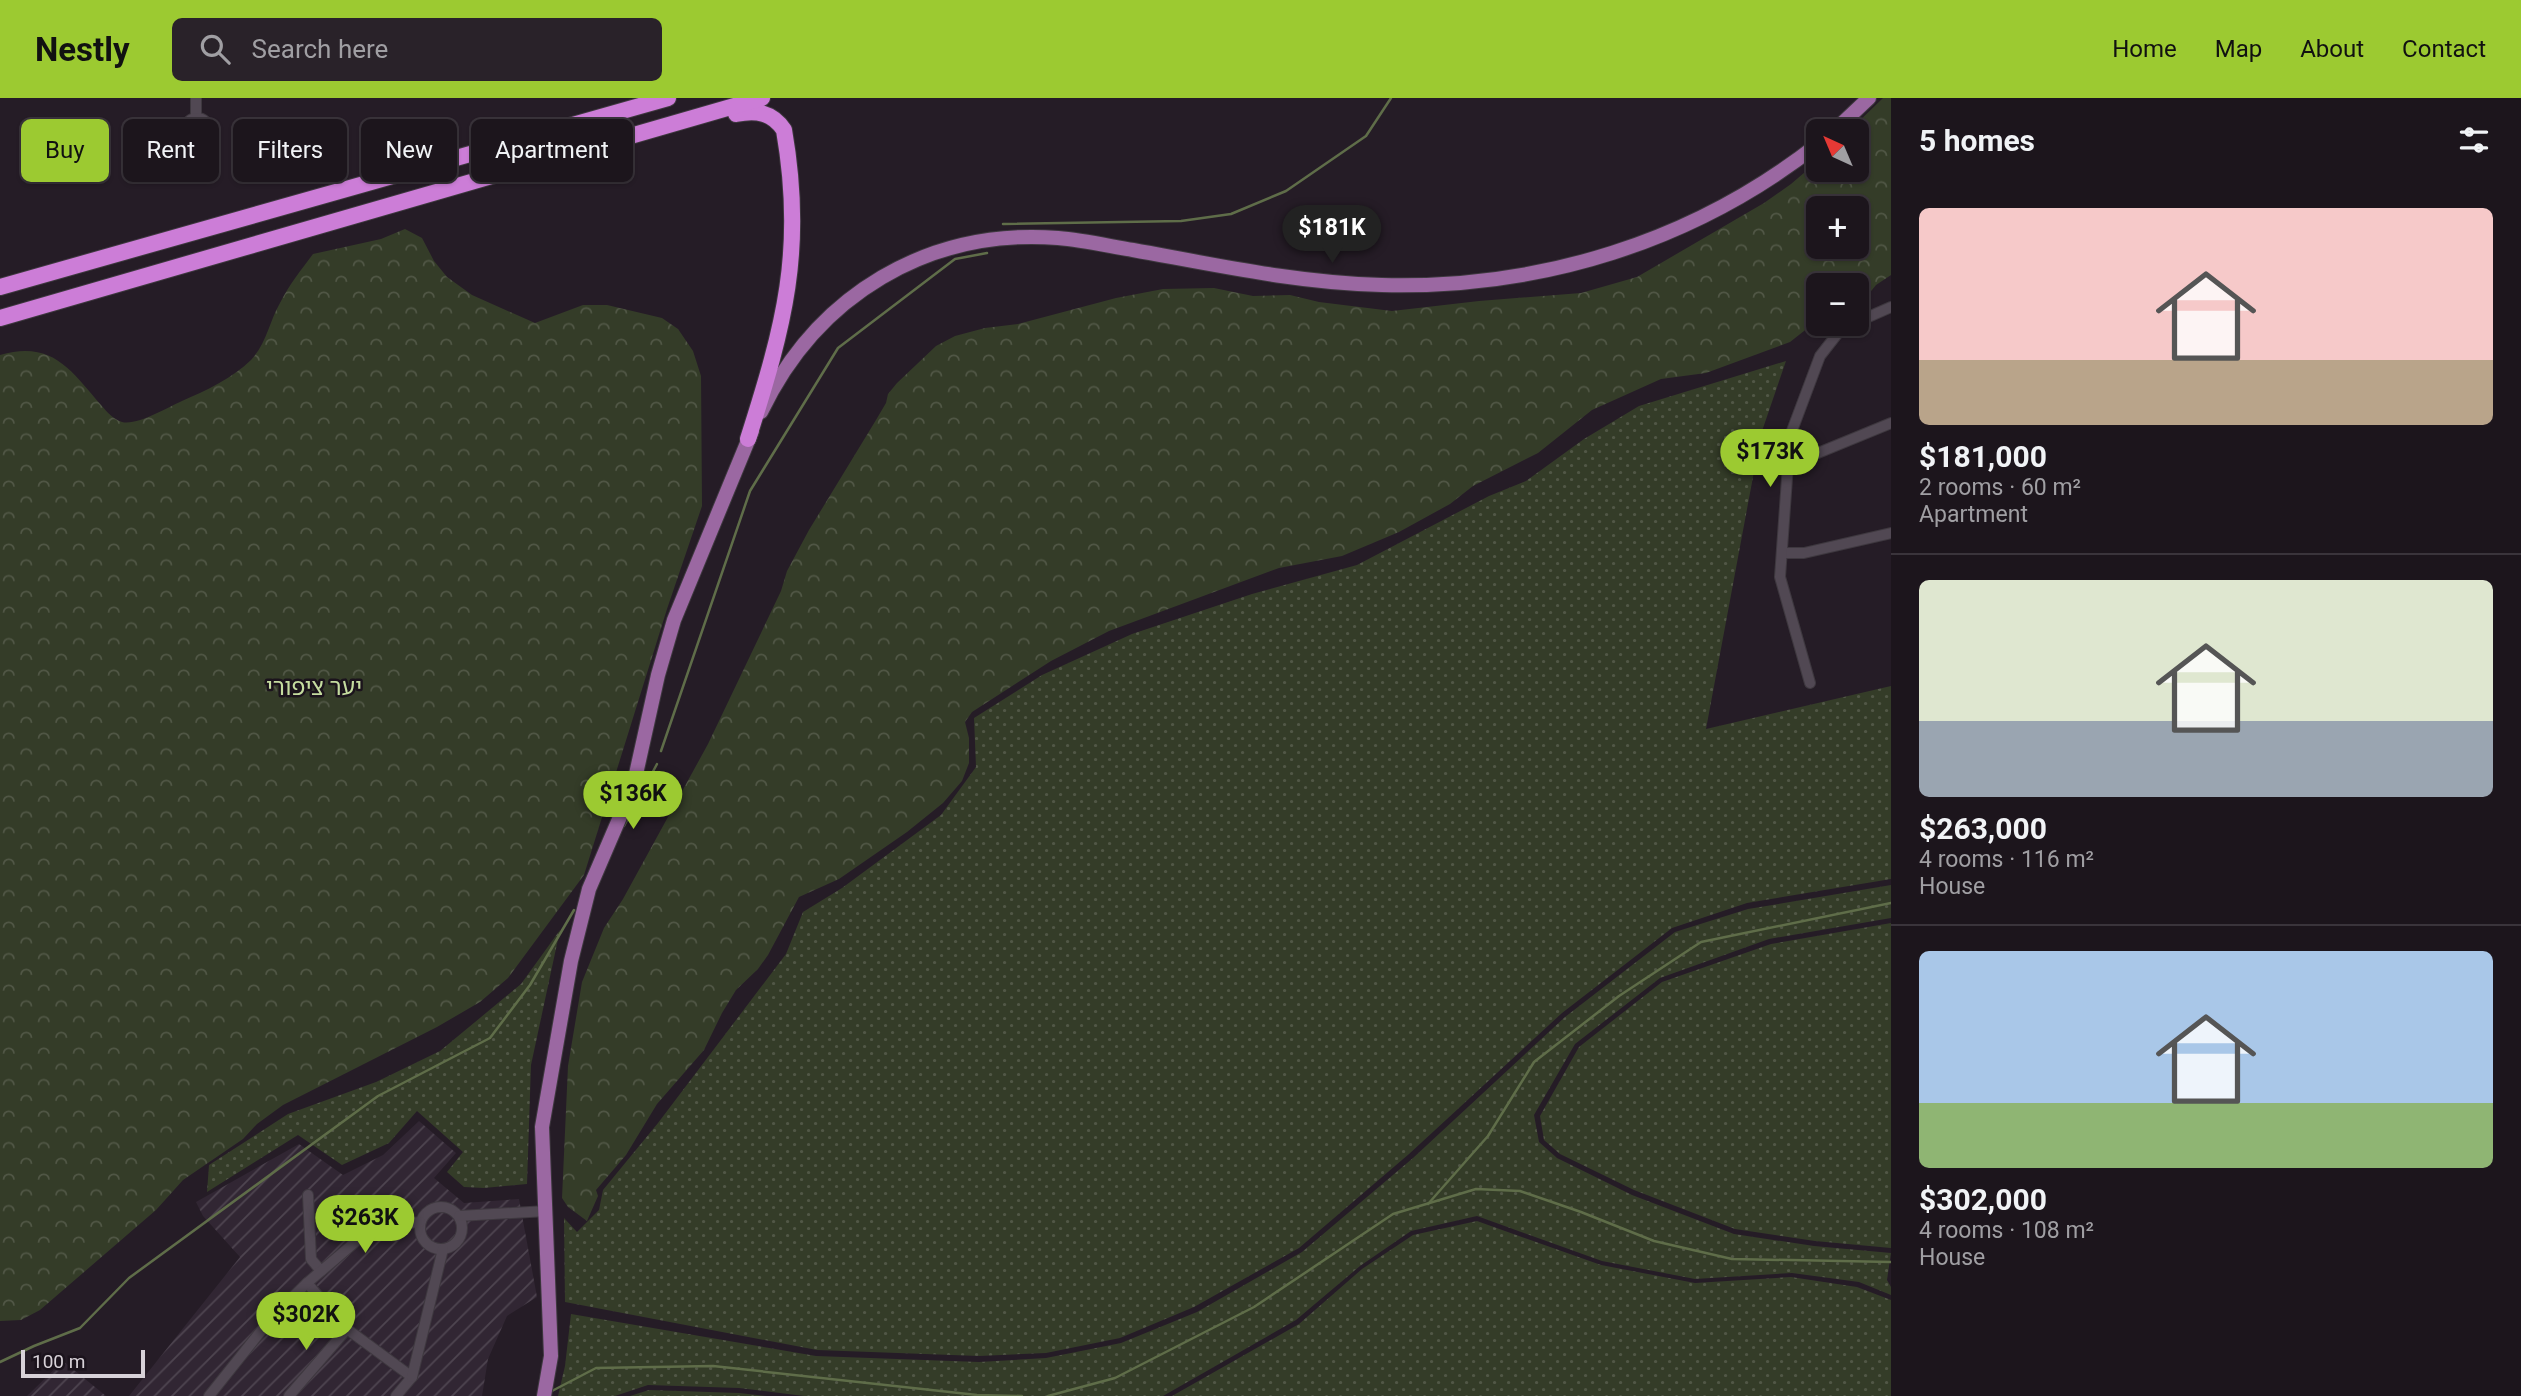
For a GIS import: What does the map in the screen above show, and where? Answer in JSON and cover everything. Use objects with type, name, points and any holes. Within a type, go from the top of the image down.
[{"type":"highway","points":[[0,287],[668,98]]},
{"type":"highway","points":[[633,136],[762,98]]},
{"type":"highway","points":[[633,138],[750,111],[771,117],[784,130],[792,188],[792,268],[773,360],[748,439]]},
{"type":"highway","points":[[0,318],[472,182]]},
{"type":"main road","points":[[1847,119],[1869,98]]},
{"type":"main road","points":[[544,1396],[551,1356],[542,1127],[571,961],[589,889],[629,796],[674,620],[748,439],[765,404],[798,351],[841,305],[898,268],[952,247],[1005,237],[1059,238],[1310,281],[1384,285],[1476,281],[1579,263],[1660,238],[1708,216],[1751,191],[1806,152]]},
{"type":"street","points":[[196,98],[196,118]]},
{"type":"street","points":[[1869,317],[1891,307]]},
{"type":"street","points":[[1810,683],[1780,583],[1788,458],[1795,419],[1820,356],[1835,336]]},
{"type":"street","points":[[1788,458],[1818,453],[1891,423]]},
{"type":"street","points":[[1782,553],[1804,553],[1891,533]]},
{"type":"street","points":[[308,1195],[311,1259],[321,1271]]},
{"type":"street","points":[[441,1206],[459,1216],[462,1223],[460,1237],[456,1243],[443,1250],[430,1247],[424,1242],[420,1222],[428,1210],[441,1206]]},
{"type":"street","points":[[459,1216],[547,1211]]},
{"type":"street","points":[[209,1396],[273,1316],[373,1227],[420,1222]]},
{"type":"street","points":[[396,1396],[412,1377],[443,1250]]},
{"type":"street","points":[[307,1283],[347,1329],[412,1377]]},
{"type":"street","points":[[289,1396],[347,1329]]},
{"type":"shaded area","points":[[419,1121],[456,1153],[434,1178],[464,1203],[519,1199],[537,1297],[507,1316],[488,1359],[482,1396],[129,1396],[240,1257],[203,1216],[196,1202],[299,1144],[343,1175],[383,1155]]},
{"type":"shaded area","points":[[63,1361],[106,1396],[27,1396]]},
{"type":"green space","points":[[1883,98],[1891,98],[1891,275],[1869,294],[1869,273],[1806,273],[1806,329],[1790,342],[1706,373],[1661,379],[1592,410],[1538,453],[1473,486],[1450,504],[1399,532],[1342,556],[1279,568],[1109,631],[1051,661],[972,712],[965,722],[969,738],[969,763],[962,781],[943,803],[907,832],[839,879],[799,897],[768,955],[736,990],[704,1050],[657,1104],[626,1155],[596,1190],[598,1196],[587,1221],[568,1207],[562,1198],[568,1066],[582,982],[604,928],[623,899],[708,744],[781,591],[787,571],[809,530],[886,403],[888,394],[936,346],[955,336],[985,328],[1018,324],[1116,298],[1163,289],[1214,288],[1253,296],[1290,295],[1319,302],[1392,311],[1581,293],[1637,277],[1764,203],[1806,171],[1806,182],[1869,182],[1869,119],[1861,119]]},
{"type":"green space","name":"יער ציפורי","points":[[405,229],[422,238],[434,261],[447,277],[472,295],[535,323],[583,305],[607,305],[662,318],[678,329],[693,351],[701,376],[702,506],[584,875],[508,978],[480,1002],[437,1027],[283,1105],[257,1124],[243,1139],[183,1180],[156,1210],[40,1310],[21,1320],[0,1321],[0,355],[18,351],[47,355],[70,370],[113,417],[122,422],[136,421],[218,384],[251,360],[261,347],[284,296],[313,254],[381,239]]},
{"type":"green space","points":[[1786,361],[1761,434],[1706,729],[1891,686],[1891,879],[1747,903],[1672,928],[1562,1013],[1409,1154],[1299,1248],[1194,1307],[1120,1338],[1046,1353],[979,1356],[817,1350],[565,1302],[564,1218],[577,1232],[599,1210],[603,1190],[658,1123],[786,954],[803,912],[842,888],[941,815],[976,767],[974,718],[1042,675],[1132,634],[1252,594],[1357,565],[1489,496],[1526,481],[1584,439],[1639,406]]},
{"type":"green space","points":[[1891,885],[1891,918],[1769,939],[1660,978],[1575,1044],[1534,1115],[1539,1142],[1557,1158],[1632,1195],[1734,1234],[1814,1246],[1891,1253],[1887,1280],[1891,1295],[1859,1282],[1792,1273],[1695,1279],[1602,1261],[1477,1216],[1411,1231],[1360,1266],[1296,1320],[1163,1396],[804,1396],[739,1388],[648,1385],[615,1396],[558,1396],[565,1366],[571,1314],[816,1356],[979,1362],[1046,1358],[1121,1343],[1197,1312],[1302,1252],[1413,1158],[1565,1017],[1675,932],[1748,909]]},
{"type":"green space","points":[[1891,923],[1891,1248],[1815,1241],[1735,1229],[1634,1190],[1560,1154],[1544,1140],[1540,1116],[1579,1047],[1662,982],[1771,944]]},
{"type":"green space","points":[[560,930],[531,1065],[527,1184],[464,1187],[447,1172],[463,1152],[417,1111],[389,1143],[342,1165],[298,1135],[207,1192],[209,1165],[288,1114],[376,1082],[440,1051],[521,984]]},
{"type":"green space","points":[[1477,1221],[1601,1265],[1695,1283],[1791,1277],[1857,1287],[1891,1300],[1891,1396],[1172,1396],[1299,1324],[1362,1269],[1413,1235]]},
{"type":"green space","points":[[649,1390],[739,1393],[766,1396],[630,1396]]},
{"type":"waterway","points":[[1003,224],[1181,221],[1231,214],[1286,191],[1366,136],[1391,98]]},
{"type":"waterway","points":[[661,751],[750,491],[838,348],[955,259],[987,253]]},
{"type":"waterway","points":[[624,826],[657,764]]},
{"type":"waterway","points":[[1428,1204],[1488,1136],[1534,1062],[1619,996],[1701,942],[1891,903]]},
{"type":"waterway","points":[[0,1362],[80,1328],[129,1278],[378,1096],[490,1038],[530,985],[574,910]]},
{"type":"waterway","points":[[1048,1396],[1115,1378],[1254,1307],[1393,1214],[1476,1189],[1520,1191],[1654,1241],[1732,1259],[1891,1262]]},
{"type":"waterway","points":[[550,1392],[596,1368],[713,1366],[977,1395],[1022,1396]]}]
